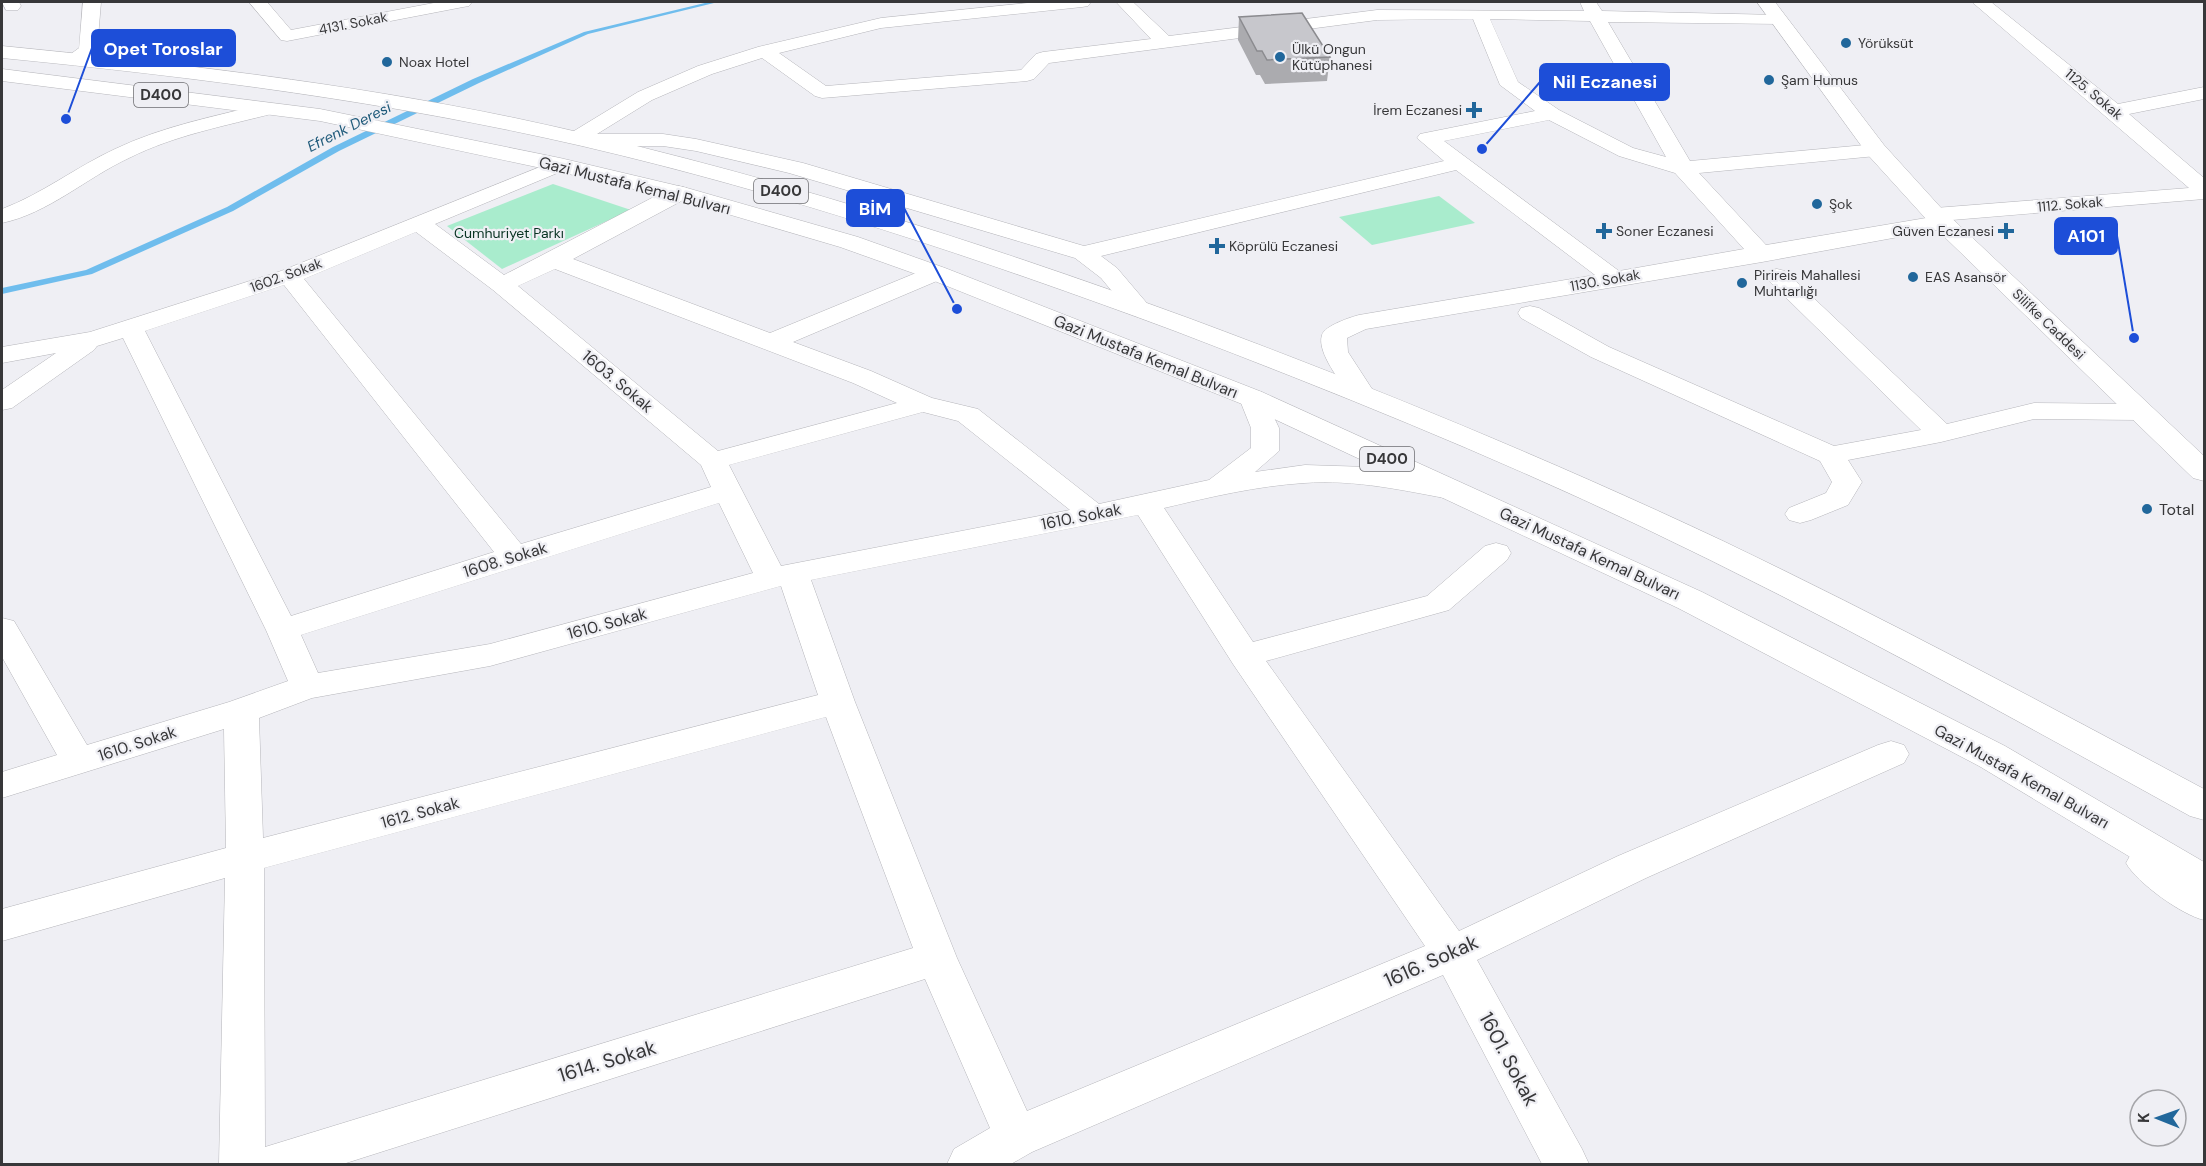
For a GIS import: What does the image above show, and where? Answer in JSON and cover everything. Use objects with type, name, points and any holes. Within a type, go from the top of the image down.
[{"type":"main road","name":"Silifke Caddesi","points":[[1767,2],[1876,150],[1939,219],[2204,472]]},
{"type":"main road","name":"Gazi Mustafa Kemal Bulvarı","points":[[2,52],[184,71],[357,94],[574,138],[733,177],[897,225],[1139,308],[1361,392],[1556,476],[1711,548],[1958,672],[2205,806]]},
{"type":"main road","name":"Gazi Mustafa Kemal Bulvarı","points":[[2,75],[320,115],[560,165],[679,193],[849,242],[936,273],[1252,398],[1461,492],[1690,600],[1992,756],[2205,882]]},
{"type":"main road","points":[[1992,756],[2205,904]]},
{"type":"street","points":[[73,59],[88,50],[97,2]]},
{"type":"street","name":"4131. Sokak","points":[[258,2],[287,36],[463,2]]},
{"type":"street","points":[[641,115],[645,96],[705,70],[764,51],[881,23],[1082,2]]},
{"type":"street","points":[[1124,2],[1165,42]]},
{"type":"street","name":"1125. Sokak","points":[[1990,3],[2205,191]]},
{"type":"street","points":[[764,51],[822,92],[1027,75],[1043,58],[1165,42],[1371,8],[1479,14],[1592,9],[1779,20]]},
{"type":"street","points":[[1592,9],[1683,168],[1762,255]]},
{"type":"street","points":[[1479,14],[1510,85],[1551,114],[1626,152],[1683,168],[1876,150]]},
{"type":"street","points":[[2114,111],[2205,93]]},
{"type":"street","points":[[2,216],[35,204],[120,154],[164,135],[268,109]]},
{"type":"street","points":[[1551,114],[1427,138],[1614,278]]},
{"type":"street","points":[[574,138],[641,115]]},
{"type":"street","points":[[641,115],[663,140]]},
{"type":"street","points":[[574,138],[663,140],[696,145],[795,168],[1083,254],[1109,273],[1139,308]]},
{"type":"street","points":[[1083,254],[1460,163]]},
{"type":"street","name":"1602. Sokak","points":[[2,355],[94,339],[289,276],[560,165]]},
{"type":"street","name":"1112. Sokak","points":[[1939,219],[2205,191]]},
{"type":"street","points":[[502,285],[679,193]]},
{"type":"street","name":"1130. Sokak","points":[[1361,392],[1335,352],[1334,335],[1359,323],[1614,278],[1762,255],[1939,219]]},
{"type":"street","name":"1603. Sokak","points":[[418,224],[502,285],[713,461],[782,576],[838,702],[938,958],[1016,1137]]},
{"type":"street","points":[[554,260],[862,377],[923,404],[968,415],[1092,513]]},
{"type":"street","points":[[771,342],[936,273]]},
{"type":"street","points":[[289,276],[514,555]]},
{"type":"street","points":[[1777,276],[1941,434]]},
{"type":"street","points":[[1530,314],[1600,352],[1832,455],[1941,434],[2034,411],[2140,412]]},
{"type":"street","points":[[130,327],[282,630],[307,687]]},
{"type":"street","points":[[2,402],[94,339]]},
{"type":"street","points":[[1219,486],[1264,451],[1265,428],[1252,398]]},
{"type":"street","points":[[713,461],[923,404]]},
{"type":"street","points":[[1800,514],[1838,499],[1846,482],[1832,455]]},
{"type":"street","name":"1610. Sokak","points":[[2,785],[241,711],[307,687],[490,655],[782,576],[1146,504],[1219,486],[1305,474],[1368,476],[1461,492]]},
{"type":"street","name":"1608. Sokak","points":[[282,630],[514,555],[729,491]]},
{"type":"street","name":"1601. Sokak","points":[[1146,504],[1245,656],[1452,953],[1566,1164]]},
{"type":"street","points":[[1245,656],[1438,603],[1496,553]]},
{"type":"street","points":[[2,629],[79,762]]},
{"type":"street","name":"1612. Sokak","points":[[2,925],[245,858],[838,702]]},
{"type":"street","points":[[241,711],[245,858],[242,1164]]},
{"type":"street","name":"1616. Sokak","points":[[970,1164],[1016,1137],[1452,953],[1632,867],[1891,754]]},
{"type":"street","name":"1614. Sokak","points":[[277,1164],[938,958]]},
{"type":"green space","name":"Cumhuriyet Parkı","points":[[553,184],[631,210],[502,269],[447,226]]},
{"type":"green space","points":[[1439,196],[1475,223],[1372,245],[1339,217]]},
{"type":"building","points":[[1302,13],[1330,57],[1267,60],[1262,51],[1257,51],[1239,17]]},
{"type":"waterway","name":"Efrenk Deresi","points":[[2,291],[89,272],[230,209],[336,149],[476,81],[586,33],[715,2]]},
{"type":"place","name":"Yörüksüt","points":[[1846,43]]},
{"type":"place","name":"Ülkü Ongun Kütüphanesi","points":[[1280,57]]},
{"type":"place","name":"Noax Hotel","points":[[387,62]]},
{"type":"place","name":"Şam Humus","points":[[1769,80]]},
{"type":"place","name":"İrem Eczanesi","points":[[1474,110]]},
{"type":"place","name":"Opet Toroslar","points":[[66,119]]},
{"type":"place","name":"Nil Eczanesi","points":[[1482,149]]},
{"type":"place","name":"Şok","points":[[1817,204]]},
{"type":"place","name":"Soner Eczanesi","points":[[1604,231]]},
{"type":"place","name":"Güven Eczanesi","points":[[2006,231]]},
{"type":"place","name":"Köprülü Eczanesi","points":[[1217,246]]},
{"type":"place","name":"EAS Asansör","points":[[1913,277]]},
{"type":"place","name":"Pirireis Mahallesi Muhtarlığı","points":[[1742,283]]},
{"type":"place","name":"BİM","points":[[957,309]]},
{"type":"place","name":"A101","points":[[2134,338]]},
{"type":"place","name":"Total","points":[[2147,509]]}]
